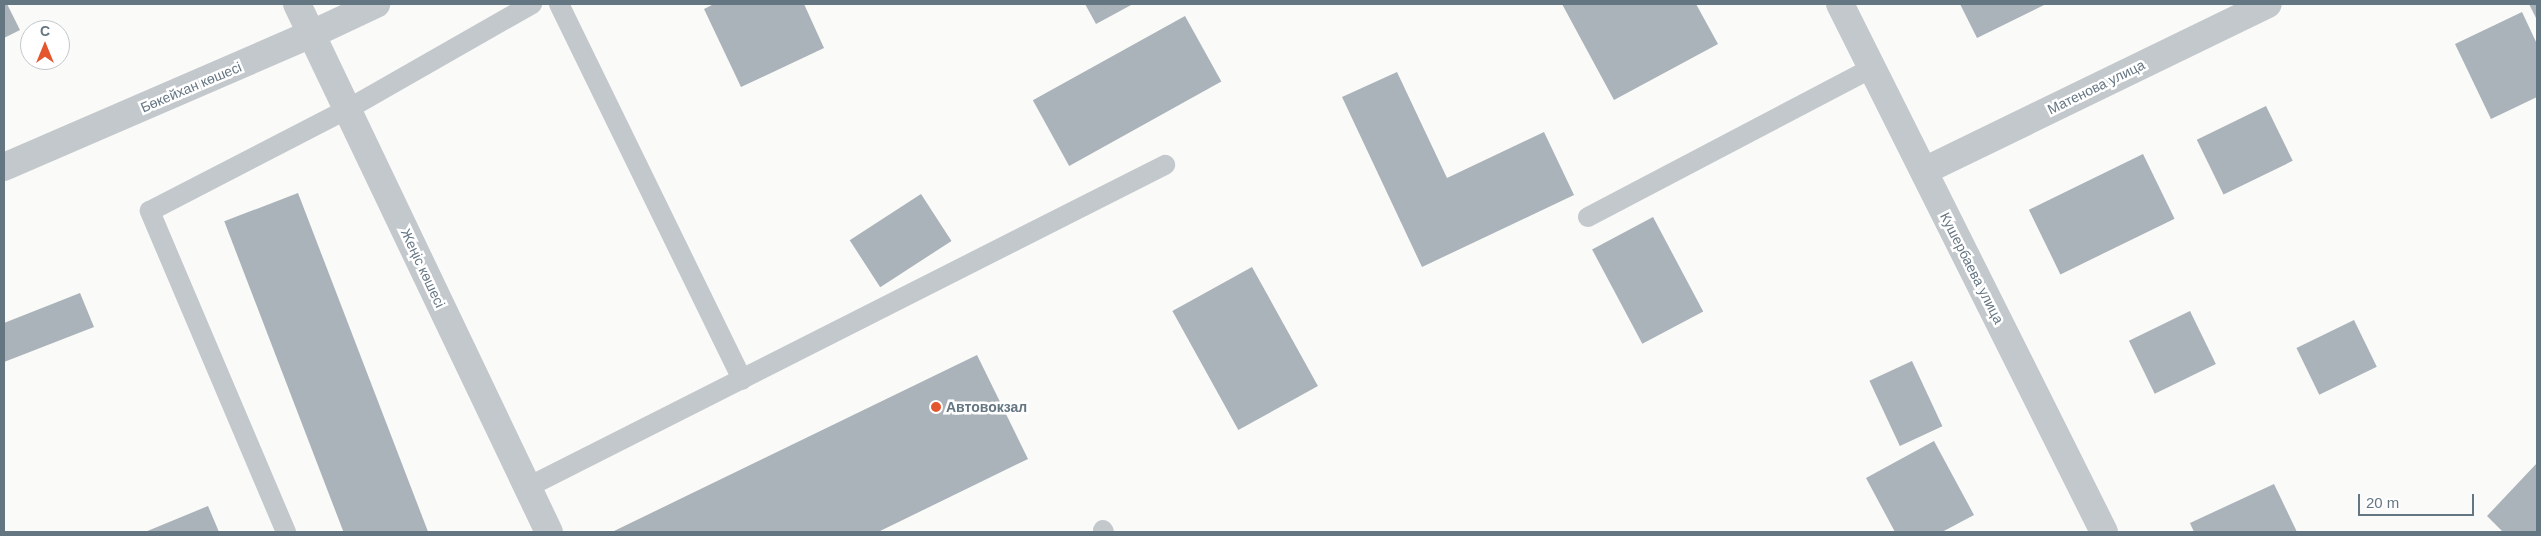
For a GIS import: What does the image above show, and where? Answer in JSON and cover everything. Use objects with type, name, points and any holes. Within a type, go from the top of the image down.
[{"type":"street","name":"Жеңіс көшесі","points":[[297,4],[549,532]]},
{"type":"street","name":"Бөкейхан көшесі","points":[[4,167],[312,34],[376,4]]},
{"type":"street","name":"Кушербаева улица","points":[[1840,4],[2104,532]]},
{"type":"street","name":"Матенова улица","points":[[1924,171],[2268,4]]},
{"type":"lane","points":[[286,532],[150,211],[348,109],[532,4]]},
{"type":"lane","points":[[558,4],[742,380]]},
{"type":"lane","points":[[1588,217],[1872,68]]},
{"type":"lane","points":[[528,487],[1165,165]]},
{"type":"building","points":[[4,4],[7,4],[20,30],[4,38]]},
{"type":"building","points":[[714,4],[804,4],[824,48],[741,87],[704,9]]},
{"type":"building","points":[[1085,4],[1133,4],[1096,24]]},
{"type":"building","points":[[1562,4],[1696,4],[1718,44],[1614,100]]},
{"type":"building","points":[[1960,4],[2046,4],[1977,38]]},
{"type":"building","points":[[2529,4],[2537,4],[2537,20]]},
{"type":"building","points":[[2522,12],[2537,44],[2537,97],[2491,119],[2455,44]]},
{"type":"building","points":[[1185,16],[1221,82],[1069,166],[1033,100]]},
{"type":"building","points":[[1397,72],[1447,178],[1544,132],[1574,195],[1422,267],[1342,97]]},
{"type":"building","points":[[2266,106],[2293,161],[2224,195],[2197,140]]},
{"type":"building","points":[[2143,154],[2175,219],[2060,274],[2029,210]]},
{"type":"building","points":[[298,193],[428,532],[344,532],[224,221]]},
{"type":"building","points":[[921,194],[951,241],[880,287],[850,240]]},
{"type":"building","points":[[1653,217],[1703,311],[1642,344],[1592,249]]},
{"type":"building","points":[[1252,267],[1318,386],[1238,430],[1172,311]]},
{"type":"building","points":[[80,293],[94,327],[4,362],[4,323]]},
{"type":"building","points":[[2190,311],[2216,364],[2155,394],[2129,341]]},
{"type":"building","points":[[2354,320],[2377,367],[2319,395],[2296,348]]},
{"type":"building","name":"Автовокзал","points":[[977,355],[1028,459],[878,532],[612,532]]},
{"type":"building","points":[[1912,361],[1942,426],[1900,446],[1869,381]]},
{"type":"building","points":[[1934,441],[1974,515],[1942,532],[1895,532],[1866,478]]},
{"type":"building","points":[[2537,463],[2537,532],[2503,532],[2487,516]]},
{"type":"building","points":[[2274,484],[2297,532],[2194,532],[2190,523]]},
{"type":"building","points":[[208,506],[219,532],[145,532]]},
{"type":"place","name":"Автовокзал","points":[[936,407]]}]
